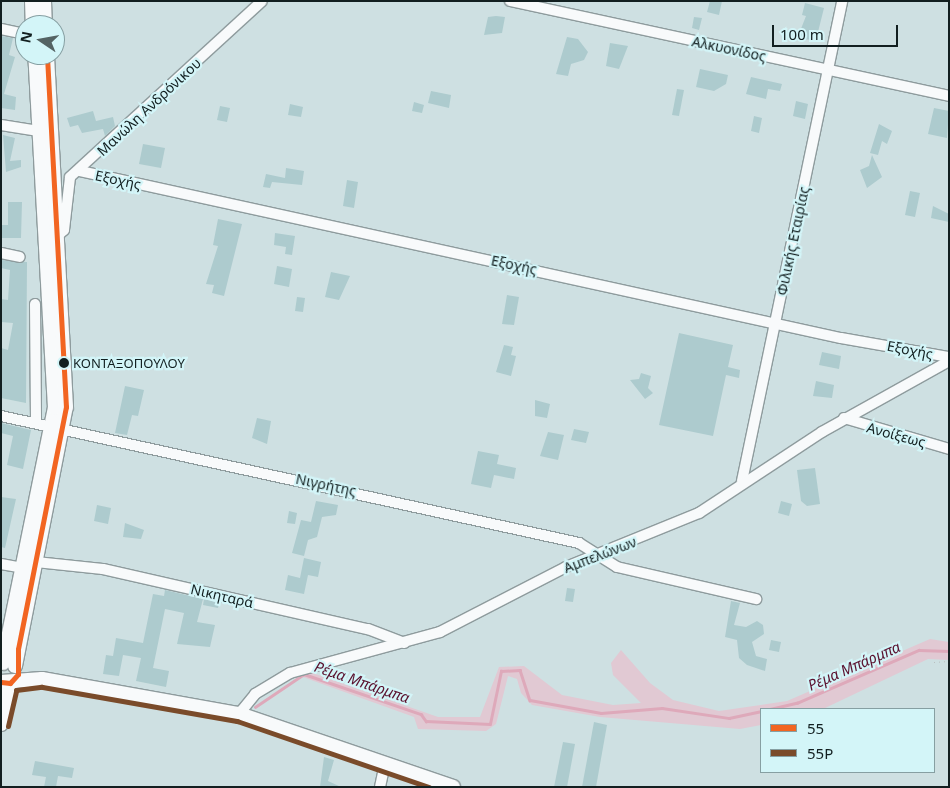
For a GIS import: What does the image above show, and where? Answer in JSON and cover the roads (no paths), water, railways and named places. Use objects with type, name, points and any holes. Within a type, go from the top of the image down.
[{"type":"main road","points":[[32,1],[33,15]]},
{"type":"main road","points":[[44,1],[45,15]]},
{"type":"main road","points":[[35,65],[54,392],[58,429]]},
{"type":"main road","points":[[1,724],[30,565],[58,429],[66,407],[55,238],[47,65]]},
{"type":"main road","points":[[9,672],[42,680],[239,714],[453,787]]},
{"type":"street","name":"Μανώλη Ανδρόνικου","points":[[55,238],[63,234],[66,223],[68,181],[262,1]]},
{"type":"street","name":"Αλκυονίδος","points":[[510,1],[949,96]]},
{"type":"street","name":"Φιλικής Εταιρίας","points":[[742,481],[842,1]]},
{"type":"street","points":[[1,29],[15,32]]},
{"type":"street","points":[[1,125],[39,131]]},
{"type":"street","name":"Εξοχής","points":[[80,170],[776,320],[841,338],[949,357]]},
{"type":"street","points":[[1,254],[20,256]]},
{"type":"street","points":[[35,304],[36,420]]},
{"type":"street","name":"Αμπελώνων","points":[[239,714],[256,694],[290,673],[404,643],[470,618],[595,555],[699,513],[742,481],[844,418],[949,361]]},
{"type":"street","name":"Νιγρήτης","points":[[1,416],[36,420],[58,429],[383,497],[579,543],[595,555],[617,567],[756,600]]},
{"type":"street","name":"Ανοίξεως","points":[[844,418],[949,448]]},
{"type":"street","name":"Νικηταρά","points":[[1,564],[103,569],[368,629],[404,643]]},
{"type":"street","points":[[380,787],[385,764]]},
{"type":"waterway","name":"Ρέμα Μπάρμπα","points":[[774,708],[797,703],[919,650],[949,651]]},
{"type":"waterway","name":"Ρέμα Μπάρμπα","points":[[255,707],[304,674],[421,714],[426,721],[490,724],[501,671],[520,670],[530,700],[601,713],[662,708],[729,718],[760,711]]},
{"type":"place","name":"ΚΟΝΤΑΞΟΠΟΥΛΟΥ","points":[[64,363]]}]
